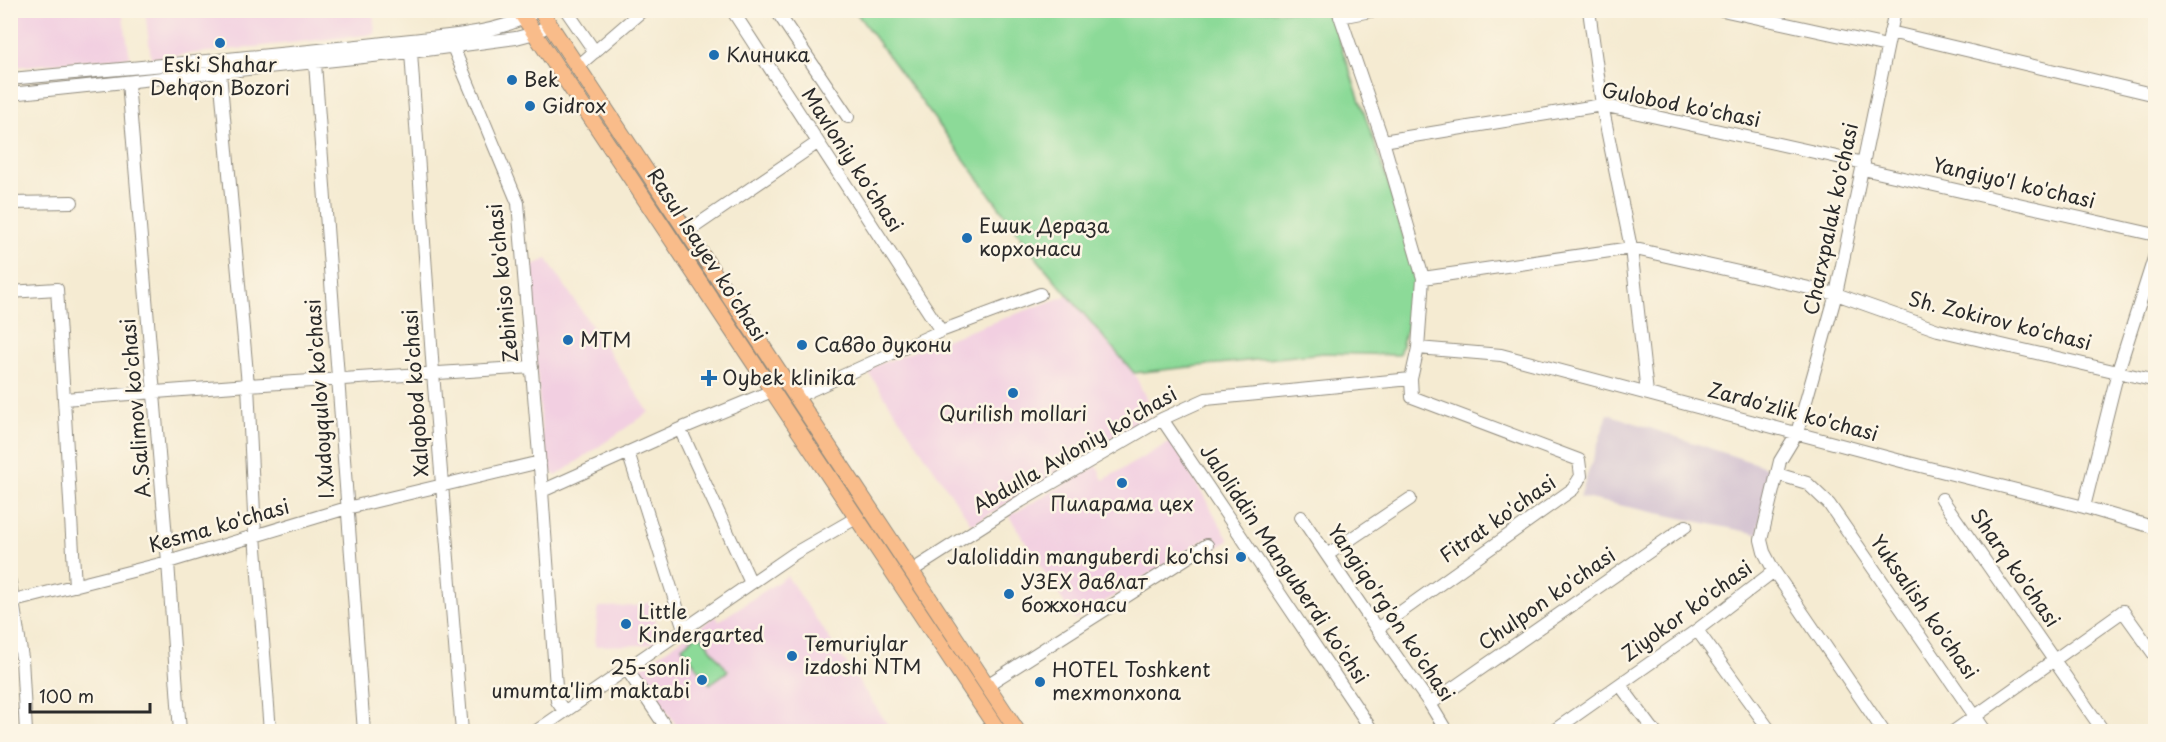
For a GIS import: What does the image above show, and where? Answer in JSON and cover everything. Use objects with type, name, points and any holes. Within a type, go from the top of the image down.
[{"type":"main road","name":"Rasul Isayev ko'chasi","points":[[531,13],[549,25],[913,570],[1018,732]]},
{"type":"main road","name":"Rasul Isayev ko'chasi","points":[[531,13],[535,33],[999,732]]},
{"type":"main road","points":[[972,694],[987,685]]},
{"type":"street","points":[[566,10],[595,52]]},
{"type":"street","points":[[577,67],[643,10]]},
{"type":"street","name":"Mavloniy ko'chasi","points":[[732,10],[941,331]]},
{"type":"street","points":[[776,10],[848,117]]},
{"type":"street","points":[[1376,10],[1339,14],[1383,141],[1423,278],[1418,348],[1411,379]]},
{"type":"street","points":[[1589,10],[1602,105],[1631,248],[1647,393]]},
{"type":"street","points":[[1722,10],[1887,46]]},
{"type":"street","name":"Charxpalak ko'chasi","points":[[1774,571],[1764,552],[1761,540],[1779,461],[1797,433],[1836,294],[1895,10]]},
{"type":"street","points":[[10,94],[411,52],[451,43],[514,23],[531,13]]},
{"type":"street","points":[[10,78],[309,51],[516,38],[535,33],[549,25]]},
{"type":"street","points":[[1890,32],[2156,95]]},
{"type":"street","name":"Zebiniso ko'chasi","points":[[451,43],[518,203],[540,462],[556,701],[564,711]]},
{"type":"street","name":"Xalqobod ko'chasi","points":[[411,52],[433,373],[462,732]]},
{"type":"street","name":"I.Xudoyqulov ko'chasi","points":[[315,63],[364,732]]},
{"type":"street","points":[[142,66],[143,80]]},
{"type":"street","points":[[220,73],[248,385],[255,535],[270,732]]},
{"type":"street","name":"A.Salimov ko'chasi","points":[[128,82],[180,732]]},
{"type":"street","name":"Gulobod ko'chasi","points":[[1383,141],[1602,105],[1864,166]]},
{"type":"street","points":[[687,232],[817,143]]},
{"type":"street","name":"Yangiyo'l ko'chasi","points":[[1864,166],[2156,235]]},
{"type":"street","points":[[10,203],[72,202]]},
{"type":"street","points":[[1423,278],[1631,248]]},
{"type":"street","name":"Sh. Zokirov ko'chasi","points":[[1631,248],[1836,294],[1938,330],[2156,381]]},
{"type":"street","points":[[2084,507],[2118,371],[2156,252]]},
{"type":"street","points":[[10,292],[57,289],[75,586]]},
{"type":"street","points":[[796,397],[941,331],[1040,294]]},
{"type":"street","name":"Zardo'zlik ko'chasi","points":[[1418,348],[1501,355],[2084,507],[2156,528]]},
{"type":"street","points":[[64,399],[532,367]]},
{"type":"street","name":"Abdulla Avloniy ko'chasi","points":[[913,570],[1021,501],[1162,419],[1206,399],[1411,379]]},
{"type":"street","name":"Fitrat ko'chasi","points":[[1377,629],[1573,489],[1581,476],[1579,460],[1412,397],[1411,379]]},
{"type":"street","points":[[542,491],[680,429],[772,391]]},
{"type":"street","name":"Jaloliddin Manguberdi ko'chsi","points":[[1162,419],[1373,732]]},
{"type":"street","points":[[680,429],[751,583]]},
{"type":"street","points":[[628,452],[684,629]]},
{"type":"street","name":"Kesma ko'chasi","points":[[14,602],[168,562],[347,508],[540,462]]},
{"type":"street","name":"Yuksalish ko'chasi","points":[[1777,474],[1807,483],[1829,504],[1986,732]]},
{"type":"street","points":[[1327,555],[1410,499]]},
{"type":"street","name":"Sharq ko'chasi","points":[[1942,499],[2104,732]]},
{"type":"street","name":"Yangiqo'rg'on ko'chasi","points":[[1301,517],[1447,732]]},
{"type":"street","points":[[535,732],[553,726],[564,711],[626,668],[795,553],[856,518]]},
{"type":"street","name":"Chulpon ko'chasi","points":[[1430,704],[1686,526]]},
{"type":"street","points":[[987,685],[1207,545]]},
{"type":"street","name":"Ziyokor ko'chasi","points":[[1552,732],[1697,630],[1774,571],[1884,732]]},
{"type":"street","points":[[10,582],[22,658],[27,732]]},
{"type":"street","name":"Sharq ko'chasi","points":[[1953,732],[2123,611],[2156,657]]},
{"type":"street","points":[[1697,630],[1771,732]]},
{"type":"street","points":[[626,668],[669,732]]},
{"type":"street","points":[[1620,685],[1655,732]]},
{"type":"shaded area","points":[[11,10],[122,11],[130,57],[11,67]]},
{"type":"shaded area","name":"Eski Shahar Dehqon Bozori","points":[[145,11],[373,11],[375,34],[151,58]]},
{"type":"shaded area","name":"MTM","points":[[547,259],[649,412],[556,476],[544,465],[529,267]]},
{"type":"shaded area","name":"Qurilish mollari","points":[[1068,295],[1134,373],[1153,413],[972,525],[866,369]]},
{"type":"shaded area","points":[[1608,414],[1769,468],[1758,534],[1580,497]]},
{"type":"shaded area","points":[[1172,441],[1229,540],[1216,549],[1208,537],[1075,620],[1009,516],[1097,466],[1103,480]]},
{"type":"shaded area","points":[[787,576],[892,731],[680,731],[638,669],[716,616],[719,621]]},
{"type":"shaded area","name":"Little Kindergarted","points":[[651,602],[660,641],[644,645],[595,646],[598,607],[635,606]]},
{"type":"green space","points":[[855,11],[1329,11],[1389,185],[1418,287],[1399,355],[1323,353],[1134,373],[1039,261]]},
{"type":"green space","points":[[699,633],[728,671],[710,684],[682,647]]},
{"type":"place","name":"Eski Shahar Dehqon Bozori","points":[[220,43]]},
{"type":"place","name":"Клиника","points":[[714,55]]},
{"type":"place","name":"Bek","points":[[512,80]]},
{"type":"place","name":"Gidrox","points":[[530,106]]},
{"type":"place","name":"Ешик Дераза корхонаси","points":[[967,238]]},
{"type":"place","name":"MTM","points":[[568,340]]},
{"type":"place","name":"Савдо дукони","points":[[802,345]]},
{"type":"place","name":"Oybek klinika","points":[[709,378]]},
{"type":"place","name":"Qurilish mollari","points":[[1013,393]]},
{"type":"place","name":"Пиларама цех","points":[[1122,483]]},
{"type":"place","name":"Jaloliddin manguberdi ko'chsi","points":[[1241,557]]},
{"type":"place","name":"УЗЕХ давлат божхонаси","points":[[1009,594]]},
{"type":"place","name":"Little Kindergarted","points":[[626,624]]},
{"type":"place","name":"Temuriylar izdoshi NTM","points":[[792,656]]},
{"type":"place","name":"25-sonli umumta'lim maktabi","points":[[702,680]]},
{"type":"place","name":"HOTEL Toshkent mexmonxona","points":[[1040,682]]}]
